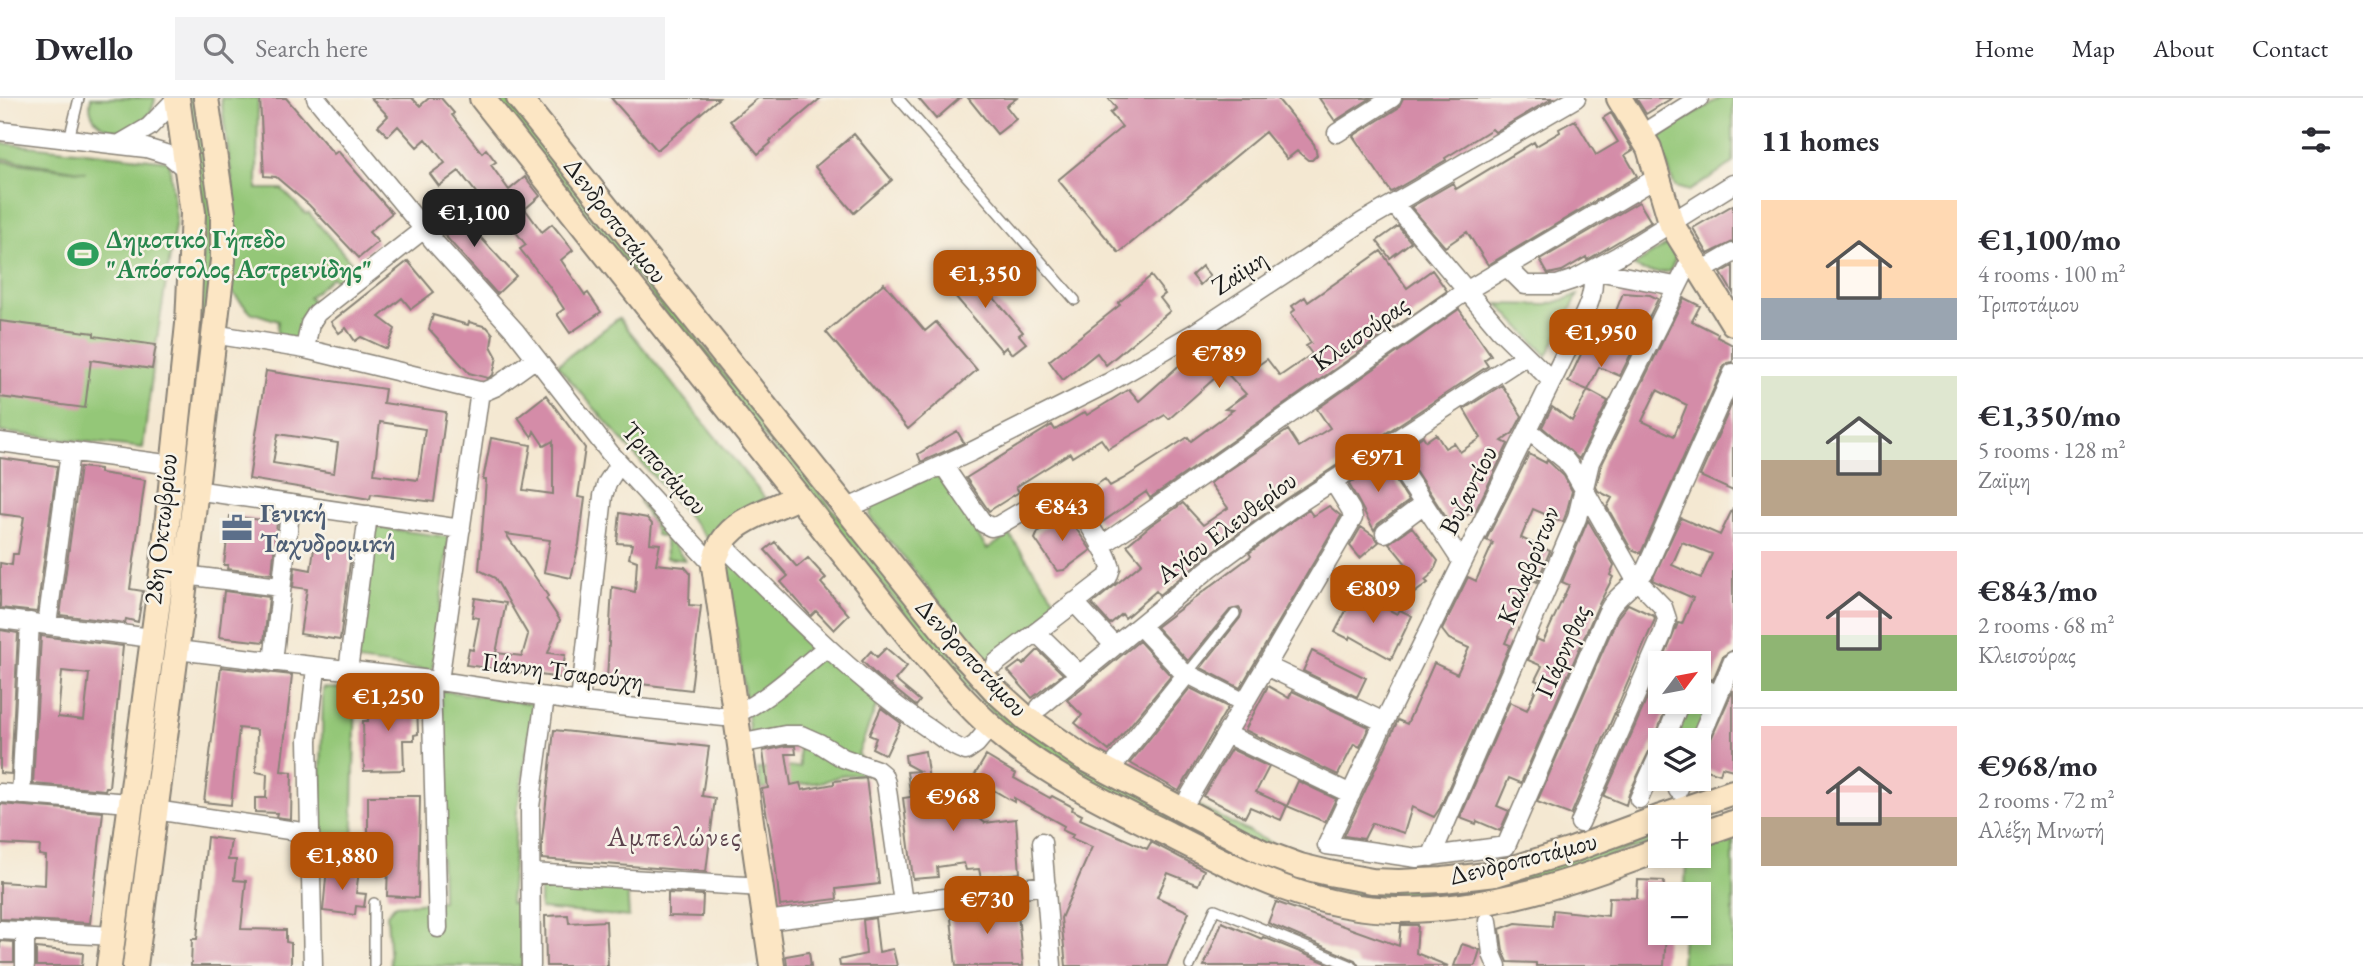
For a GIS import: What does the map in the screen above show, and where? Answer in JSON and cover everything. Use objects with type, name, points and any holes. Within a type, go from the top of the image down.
[{"type":"main road","name":"28η Οκτωβρίου","points":[[109,966],[163,564],[190,308],[193,213],[177,98]]},
{"type":"main road","name":"28η Οκτωβρίου","points":[[135,966],[177,650],[224,234],[206,98]]},
{"type":"main road","name":"Δενδροποτάμου","points":[[482,98],[924,654],[990,726],[1042,766],[1120,810],[1257,878],[1297,893],[1346,905],[1417,910],[1486,902],[1592,874],[1648,854]]},
{"type":"main road","name":"Δενδροποτάμου","points":[[519,98],[950,639],[995,690],[1045,733],[1108,772],[1274,857],[1322,872],[1372,881],[1419,882],[1495,873],[1572,850],[1648,822]]},
{"type":"main road","points":[[1619,98],[1642,134],[1671,223],[1733,323]]},
{"type":"main road","points":[[772,966],[735,715],[717,554],[750,517],[797,497]]},
{"type":"main road","name":"Δενδροποτάμου","points":[[1696,805],[1733,792]]},
{"type":"main road","points":[[1711,831],[1733,823]]},
{"type":"street","points":[[120,144],[149,127],[177,98]]},
{"type":"street","name":"Τριποτάμου","points":[[316,98],[424,229],[506,320],[619,464],[717,554],[878,692],[966,751],[972,748],[990,726]]},
{"type":"street","name":"Ζαϊμη","points":[[846,509],[943,465],[1108,383],[1196,332],[1347,232],[1576,98]]},
{"type":"street","points":[[1642,134],[1699,98]]},
{"type":"street","points":[[1338,133],[1385,100]]},
{"type":"street","points":[[0,131],[120,144],[164,153],[189,172]]},
{"type":"street","name":"Κλεισούρας","points":[[1101,546],[1466,291],[1658,177]]},
{"type":"street","points":[[1507,267],[1522,284],[1533,286],[1564,283],[1592,270],[1733,184]]},
{"type":"street","points":[[1394,204],[1466,291],[1525,356],[1552,381]]},
{"type":"street","points":[[305,349],[310,324],[317,313],[424,229]]},
{"type":"street","name":"Καλαβρύτων","points":[[1432,857],[1568,541],[1580,509],[1590,462],[1675,286],[1696,265],[1733,253]]},
{"type":"street","points":[[1592,270],[1675,286]]},
{"type":"street","name":"Βυζαντίου","points":[[1432,857],[1393,856],[1326,845],[1592,295],[1592,270]]},
{"type":"street","points":[[213,334],[305,349],[480,391],[495,388],[536,358]]},
{"type":"street","name":"Αγίου Ελευθερίου","points":[[1040,707],[1220,561],[1333,481],[1525,356]]},
{"type":"street","name":"Πάρνηθας","points":[[1432,857],[1506,846],[1609,607],[1618,595],[1637,582],[1646,569],[1733,373]]},
{"type":"street","points":[[438,928],[435,681],[461,529],[480,391]]},
{"type":"street","points":[[1528,430],[1567,462],[1637,582],[1663,607],[1667,619],[1580,823]]},
{"type":"street","points":[[0,442],[173,465]]},
{"type":"street","points":[[1386,446],[1462,562]]},
{"type":"street","points":[[21,795],[38,624],[70,452]]},
{"type":"street","points":[[580,702],[601,505],[607,483],[619,464]]},
{"type":"street","points":[[943,465],[983,523],[991,527],[1059,492],[1070,499],[1101,546],[1111,568],[1108,576],[996,663]]},
{"type":"street","points":[[1189,797],[1353,518],[1333,481]]},
{"type":"street","points":[[195,490],[461,529]]},
{"type":"street","points":[[273,662],[291,504]]},
{"type":"street","points":[[1385,533],[1424,504]]},
{"type":"street","points":[[348,671],[368,515]]},
{"type":"street","points":[[186,575],[280,587]]},
{"type":"street","points":[[1074,602],[1115,646]]},
{"type":"street","points":[[0,619],[152,638]]},
{"type":"street","points":[[1140,626],[1154,644],[1186,675],[1245,703]]},
{"type":"street","points":[[1036,632],[1080,675]]},
{"type":"street","points":[[735,715],[757,703],[826,648]]},
{"type":"street","name":"Γιάννη Τσαρούχη","points":[[177,650],[435,681],[580,702],[719,717],[735,715]]},
{"type":"street","points":[[1704,728],[1733,661]]},
{"type":"street","points":[[1266,666],[1384,722]]},
{"type":"street","points":[[313,966],[308,733],[316,668]]},
{"type":"street","points":[[1108,772],[1186,675]]},
{"type":"street","points":[[1712,692],[1718,695]]},
{"type":"street","points":[[531,966],[530,807],[545,697]]},
{"type":"street","points":[[1226,734],[1351,794]]},
{"type":"street","points":[[739,744],[785,735],[801,735],[843,758],[880,772],[886,783],[903,903]]},
{"type":"street","points":[[1639,799],[1648,779]]},
{"type":"street","points":[[0,793],[130,803]]},
{"type":"street","points":[[155,810],[309,833]]},
{"type":"street","points":[[1042,842],[1052,966]]},
{"type":"street","points":[[531,873],[762,887]]},
{"type":"street","points":[[766,921],[1046,885]]},
{"type":"street","points":[[1488,921],[1492,954],[1497,966]]},
{"type":"street","points":[[0,930],[114,936]]},
{"type":"street","points":[[24,931],[25,966]]},
{"type":"lane","points":[[69,139],[79,98]]},
{"type":"lane","points":[[898,98],[1075,300]]},
{"type":"lane","points":[[1186,675],[1235,614]]},
{"type":"lane","points":[[374,903],[374,966]]},
{"type":"lane","points":[[1190,966],[1215,909],[1352,966]]},
{"type":"green space","points":[[91,98],[155,100],[149,115],[139,124],[116,130],[104,127],[96,120],[91,111]]},
{"type":"green space","points":[[187,98],[197,98],[215,225],[194,450],[186,449],[206,223]]},
{"type":"green space","points":[[221,98],[258,98],[257,189],[282,189],[306,214],[309,213],[356,268],[338,283],[332,277],[309,297],[315,304],[302,336],[296,340],[277,334],[278,321],[250,312],[231,291],[233,189]]},
{"type":"green space","points":[[494,98],[506,98],[810,482],[987,697],[1362,890],[1648,831],[1648,844],[1508,888],[1429,901],[1366,898],[1267,873],[1088,783],[1019,737],[953,674]]},
{"type":"green space","points":[[1720,98],[1733,98],[1733,163],[1689,191],[1675,187],[1657,138]]},
{"type":"green space","points":[[0,143],[169,161],[176,219],[143,448],[0,432],[0,161],[86,172],[0,158]]},
{"type":"green space","points":[[1668,244],[1676,257],[1670,271],[1651,272],[1633,266]]},
{"type":"green space","points":[[1578,295],[1547,356],[1498,304],[1547,305]]},
{"type":"green space","points":[[619,318],[765,498],[710,542],[557,365]]},
{"type":"green space","points":[[935,474],[987,549],[1010,535],[1060,607],[989,662],[870,517],[871,505]]},
{"type":"green space","points":[[639,500],[685,560],[666,558],[665,537],[656,535]]},
{"type":"green space","points":[[374,527],[449,537],[432,671],[357,661]]},
{"type":"green space","points":[[730,560],[879,699],[858,754],[868,774],[842,775],[823,782],[762,789],[758,769],[800,767],[798,739],[751,742],[728,569]]},
{"type":"green space","points":[[323,688],[356,690],[354,866],[319,864]]},
{"type":"green space","points":[[437,690],[534,704],[517,813],[510,903],[522,904],[523,966],[390,966],[387,914],[395,905],[442,901]]},
{"type":"green space","points":[[1712,692],[1718,695],[1712,709]]},
{"type":"green space","points":[[1675,714],[1710,714],[1704,728],[1670,728]]},
{"type":"green space","points":[[1733,841],[1733,966],[1681,966],[1682,945],[1711,945],[1711,882],[1685,882],[1686,868],[1711,868],[1711,849]]},
{"type":"green space","points":[[540,883],[627,886],[629,917],[540,909]]},
{"type":"building","points":[[260,98],[286,98],[334,154],[338,151],[392,213],[369,232],[378,242],[359,258],[309,205],[276,177],[264,176]]},
{"type":"building","points":[[371,98],[412,98],[420,106],[429,98],[441,98],[482,153],[486,149],[496,162],[491,165],[509,190],[525,177],[540,196],[525,209],[542,232],[552,224],[573,250],[561,260],[585,295],[588,293],[601,312],[570,333],[557,314],[564,309],[520,249],[526,245],[508,222],[503,227],[459,171],[439,186],[430,174],[445,163],[426,139],[417,147],[398,126],[388,136],[378,126],[388,116]]},
{"type":"building","points":[[611,98],[719,98],[657,150]]},
{"type":"building","points":[[758,98],[821,98],[758,154],[730,121]]},
{"type":"building","points":[[918,98],[960,98],[936,119]]},
{"type":"building","points":[[968,98],[1017,98],[1006,106],[1016,119],[997,134]]},
{"type":"building","points":[[1108,98],[1277,98],[1314,144],[1317,155],[1308,160],[1297,151],[1287,159],[1265,132],[1119,253],[1058,180],[1122,127],[1110,113],[1116,108]]},
{"type":"building","points":[[1319,98],[1371,98],[1335,121]]},
{"type":"building","points":[[1403,98],[1553,98],[1495,132],[1492,129],[1391,192],[1353,136],[1398,108]]},
{"type":"building","points":[[1636,98],[1672,98],[1646,114]]},
{"type":"building","points":[[1611,113],[1633,150],[1625,155],[1637,176],[1488,265],[1467,232],[1445,247],[1411,207],[1453,183],[1456,189],[1534,142],[1536,146],[1575,120],[1596,155],[1618,142],[1603,118]]},
{"type":"building","points":[[854,134],[892,180],[854,213],[815,167]]},
{"type":"building","points":[[1639,202],[1651,222],[1587,260],[1586,257],[1562,271],[1548,274],[1540,260]]},
{"type":"building","points":[[450,204],[516,276],[497,294],[432,221]]},
{"type":"building","points":[[1733,205],[1733,242],[1708,254],[1693,228]]},
{"type":"building","points":[[1398,226],[1411,242],[1390,258],[1377,241]]},
{"type":"building","points":[[1381,251],[1407,288],[1432,270],[1447,291],[1150,498],[1146,492],[1101,523],[1084,499],[1088,496],[1085,492],[1105,479],[1110,486],[1123,479],[1188,437],[1191,441],[1233,410],[1225,409],[1246,394],[1224,370],[1169,419],[1165,415],[1108,449],[1101,439],[1072,457],[1070,453],[1016,487],[1019,492],[989,511],[966,478],[1052,425],[1055,430],[1085,412],[1087,415],[1129,389],[1139,401],[1202,345],[1209,352],[1229,334],[1257,366],[1267,359],[1280,376],[1312,354],[1306,346],[1311,343],[1291,313],[1295,310],[1292,306],[1305,297],[1308,302]]},
{"type":"building","points":[[408,261],[434,292],[411,309],[402,298],[379,317],[395,329],[387,349],[361,337],[355,341],[346,328],[339,333],[331,322]]},
{"type":"building","points":[[965,264],[1023,332],[1019,335],[1026,343],[1012,354],[1006,347],[1002,351],[943,282]]},
{"type":"building","points":[[1202,266],[1210,276],[1200,285],[1192,275]]},
{"type":"building","points":[[1733,266],[1733,293],[1721,273]]},
{"type":"building","points":[[1151,276],[1165,294],[1160,298],[1170,311],[1106,365],[1097,353],[1063,380],[1049,361],[1120,305],[1118,303]]},
{"type":"building","points":[[884,283],[925,331],[936,322],[977,370],[908,429],[826,332]]},
{"type":"building","points":[[1623,293],[1650,295],[1658,299],[1620,376],[1599,367],[1588,390],[1568,382],[1596,322],[1609,329]]},
{"type":"building","points":[[1684,298],[1700,306],[1692,321],[1733,345],[1733,362],[1727,363],[1723,368],[1641,553],[1631,549],[1607,507],[1612,498],[1598,491],[1596,487],[1601,466]],"holes":[[[1657,390],[1687,405],[1674,436],[1642,421]]]},
{"type":"building","points":[[1459,309],[1491,355],[1484,360],[1488,366],[1284,500],[1159,595],[1156,591],[1125,618],[1122,614],[1110,624],[1092,604],[1142,563],[1127,545],[1151,525],[1183,503],[1203,525],[1228,508],[1210,483],[1288,430],[1299,447],[1330,428],[1317,409]]},
{"type":"building","points":[[433,315],[468,325],[469,322],[487,327],[493,334],[491,346],[497,357],[493,375],[488,378],[469,373],[429,329]]},
{"type":"building","points":[[0,321],[94,333],[94,336],[156,345],[152,369],[91,360],[85,408],[0,397]]},
{"type":"building","points":[[266,371],[385,389],[383,403],[446,412],[434,502],[371,494],[370,499],[249,479]],"holes":[[[380,422],[425,429],[418,480],[374,474]],[[278,434],[338,443],[334,473],[273,463]]]},
{"type":"building","points":[[1502,385],[1522,416],[1513,433],[1502,441],[1508,444],[1476,510],[1451,525],[1402,450],[1423,436],[1426,441],[1436,434],[1445,448],[1454,443],[1460,452],[1481,438],[1464,409]]},
{"type":"building","points":[[1588,390],[1608,401],[1579,459],[1542,427],[1552,407],[1572,421]]},
{"type":"building","points":[[546,395],[585,448],[578,497],[585,498],[571,578],[544,572],[550,540],[506,534],[548,596],[546,599],[560,620],[548,653],[565,655],[562,678],[466,665],[469,649],[473,650],[479,618],[472,617],[475,598],[506,603],[496,653],[522,656],[528,635],[495,578],[479,570],[486,480],[483,480],[491,438],[531,445],[523,490],[553,494],[553,441],[544,446],[534,431],[532,437],[518,417]]},
{"type":"building","points":[[1733,401],[1733,491],[1700,476]]},
{"type":"building","points":[[957,431],[964,443],[921,462],[918,454]]},
{"type":"building","points":[[1529,454],[1546,463],[1547,460],[1564,476],[1572,491],[1563,522],[1533,509],[1521,538],[1550,551],[1537,582],[1533,580],[1505,643],[1510,645],[1440,808],[1434,817],[1412,807],[1404,833],[1372,823],[1364,839],[1344,836],[1398,720],[1407,724],[1434,663],[1457,674],[1469,648],[1449,639],[1442,630],[1468,577],[1476,581],[1493,543],[1486,540]]},
{"type":"building","points":[[0,458],[57,466],[37,612],[0,608],[0,563],[12,565],[13,554],[18,554],[24,517],[0,514]]},
{"type":"building","points":[[1383,462],[1409,501],[1374,530],[1349,484]]},
{"type":"building","points":[[80,467],[145,480],[130,589],[143,591],[138,622],[126,619],[125,623],[60,615]]},
{"type":"building","points":[[1329,506],[1341,516],[1240,688],[1201,668],[1240,618],[1242,612],[1239,608],[1230,610],[1188,661],[1156,627],[1251,556],[1249,553],[1296,518],[1309,510],[1313,516]]},
{"type":"building","points":[[1733,508],[1733,650],[1723,656],[1713,680],[1712,651],[1667,651],[1678,623],[1682,624],[1693,598],[1652,580],[1681,518],[1720,535]],"holes":[[[1682,542],[1712,554],[1701,578],[1672,565]]]},
{"type":"building","points":[[620,513],[647,518],[652,524],[650,543],[660,544],[656,564],[685,567],[690,573],[689,605],[701,606],[691,690],[607,680],[612,587],[635,592],[637,561],[629,558],[632,544],[617,543]]},
{"type":"building","points":[[1065,513],[1091,550],[1064,570],[1057,571],[1035,539],[1038,532]]},
{"type":"building","points":[[230,516],[277,522],[272,574],[227,569],[228,565],[224,565]]},
{"type":"building","points":[[1588,520],[1614,565],[1610,575],[1613,577],[1521,783],[1509,778],[1497,806],[1509,811],[1500,831],[1477,821],[1476,824],[1460,818],[1510,702],[1527,710],[1539,682],[1535,680],[1542,666],[1528,660],[1537,639],[1543,642],[1569,585],[1562,582]]},
{"type":"building","points":[[1361,527],[1379,542],[1360,558],[1350,546]]},
{"type":"building","points":[[1412,527],[1438,561],[1433,573],[1425,580],[1428,583],[1413,594],[1397,573],[1407,565],[1389,543]]},
{"type":"building","points":[[315,541],[352,547],[340,640],[300,634],[307,589],[293,587],[295,567],[311,570]]},
{"type":"building","points":[[775,542],[797,567],[808,558],[826,578],[821,583],[849,615],[834,630],[816,611],[811,616],[781,582],[788,576],[765,550]]},
{"type":"building","points":[[1357,589],[1369,595],[1368,599],[1397,614],[1400,610],[1412,616],[1391,659],[1350,636],[1349,639],[1335,632]]},
{"type":"building","points":[[224,591],[269,597],[264,642],[219,637]]},
{"type":"building","points":[[1628,604],[1654,616],[1655,619],[1571,815],[1537,802],[1617,618]]},
{"type":"building","points":[[0,630],[18,633],[11,774],[0,773]]},
{"type":"building","points":[[41,636],[123,646],[109,787],[105,790],[33,784]],"holes":[[[62,671],[89,674],[84,720],[58,717]]]},
{"type":"building","points":[[1139,641],[1171,676],[1109,751],[1075,723],[1082,715],[1067,700]]},
{"type":"building","points":[[886,648],[907,666],[895,680],[920,701],[916,706],[862,661],[871,651],[877,657]]},
{"type":"building","points":[[1038,650],[1063,674],[1032,698],[1008,671],[1020,662],[1023,665]]},
{"type":"building","points":[[1312,651],[1366,678],[1357,697],[1303,671]]},
{"type":"building","points":[[221,667],[292,675],[281,771],[292,772],[291,819],[276,817],[277,813],[255,812],[255,798],[266,798],[267,774],[256,772],[257,730],[239,728],[231,805],[204,802]]},
{"type":"building","points":[[1268,686],[1289,698],[1292,691],[1369,727],[1360,747],[1354,744],[1338,775],[1245,730]]},
{"type":"building","points":[[1190,688],[1228,707],[1179,791],[1130,763]]},
{"type":"building","points":[[1733,690],[1733,770],[1722,767],[1720,774],[1711,771],[1711,739]]},
{"type":"building","points":[[399,696],[399,702],[417,702],[418,734],[414,735],[414,740],[403,740],[404,770],[364,771],[363,721],[368,721],[368,700]]},
{"type":"building","points":[[1648,696],[1648,714],[1664,714],[1659,728],[1648,728],[1648,754],[1626,805],[1604,796]]},
{"type":"building","points":[[881,708],[901,723],[886,755],[872,748],[876,738],[869,735]]},
{"type":"building","points":[[554,730],[709,747],[702,796],[715,798],[706,872],[542,859]]},
{"type":"building","points":[[795,746],[796,754],[786,754],[791,785],[800,783],[802,790],[834,784],[834,781],[866,778],[879,884],[836,889],[837,899],[780,906],[762,789],[768,788],[763,751]]},
{"type":"building","points":[[1231,749],[1269,767],[1256,792],[1287,806],[1281,820],[1250,807],[1245,817],[1203,796]]},
{"type":"building","points":[[925,751],[931,795],[952,794],[954,816],[974,814],[985,823],[1016,819],[1020,873],[981,878],[979,869],[966,870],[964,863],[937,867],[938,877],[913,879],[903,798],[911,797],[907,772],[919,771],[906,764],[905,755]]},
{"type":"building","points":[[986,756],[1016,774],[1014,778],[1073,807],[1072,810],[1082,815],[1080,819],[1147,849],[1151,842],[1204,870],[1198,885],[1168,873],[1157,897],[1189,912],[1167,966],[1066,966],[1061,918],[1092,847],[1071,838],[1073,835],[1062,830],[1064,826],[973,778]]},
{"type":"building","points":[[1298,781],[1336,799],[1325,822],[1287,806]]},
{"type":"building","points":[[368,796],[420,796],[418,898],[387,896],[389,836],[368,836]]},
{"type":"building","points":[[0,804],[103,812],[90,923],[0,919],[0,882],[45,885],[46,856],[39,855],[40,846],[0,844]]},
{"type":"building","points":[[207,837],[231,840],[228,860],[236,860],[234,880],[246,881],[241,929],[286,930],[286,942],[291,943],[291,966],[191,966],[192,939],[197,939]]},
{"type":"building","points":[[327,867],[359,871],[356,893],[366,894],[364,907],[356,906],[355,915],[323,911]]},
{"type":"building","points":[[1638,880],[1664,881],[1648,882],[1648,945],[1665,945],[1664,966],[1536,966],[1536,963],[1508,962],[1503,951],[1500,929],[1516,923],[1552,926],[1553,910],[1608,916],[1609,897],[1637,898]]},
{"type":"building","points":[[668,893],[703,895],[702,917],[668,916]]},
{"type":"building","points":[[1276,902],[1399,946],[1401,925],[1418,925],[1416,953],[1448,966],[1359,966],[1355,960],[1268,923]]},
{"type":"building","points":[[1017,904],[1023,966],[956,966],[950,909]]},
{"type":"building","points":[[568,915],[569,923],[606,921],[608,966],[546,966],[545,916]]},
{"type":"building","points":[[875,918],[879,952],[893,949],[897,966],[840,966],[839,960],[866,954],[863,920]]},
{"type":"building","points":[[1222,922],[1262,939],[1263,937],[1334,966],[1204,966]]},
{"type":"building","points":[[0,941],[14,942],[14,962],[0,962]]},
{"type":"building","points":[[1462,944],[1480,950],[1475,966],[1454,966]]},
{"type":"building","points":[[36,948],[83,953],[82,966],[36,966]]},
{"type":"building","points":[[809,952],[811,966],[787,966],[786,956]]},
{"type":"place","name":"Δημοτικό Γήπεδο \"Απόστολος Αστρεινίδης\"","points":[[83,254]]},
{"type":"place","name":"Γενική Ταχυδρομική","points":[[237,528]]},
{"type":"district","name":"Αμπελώνες","points":[[675,836]]}]
